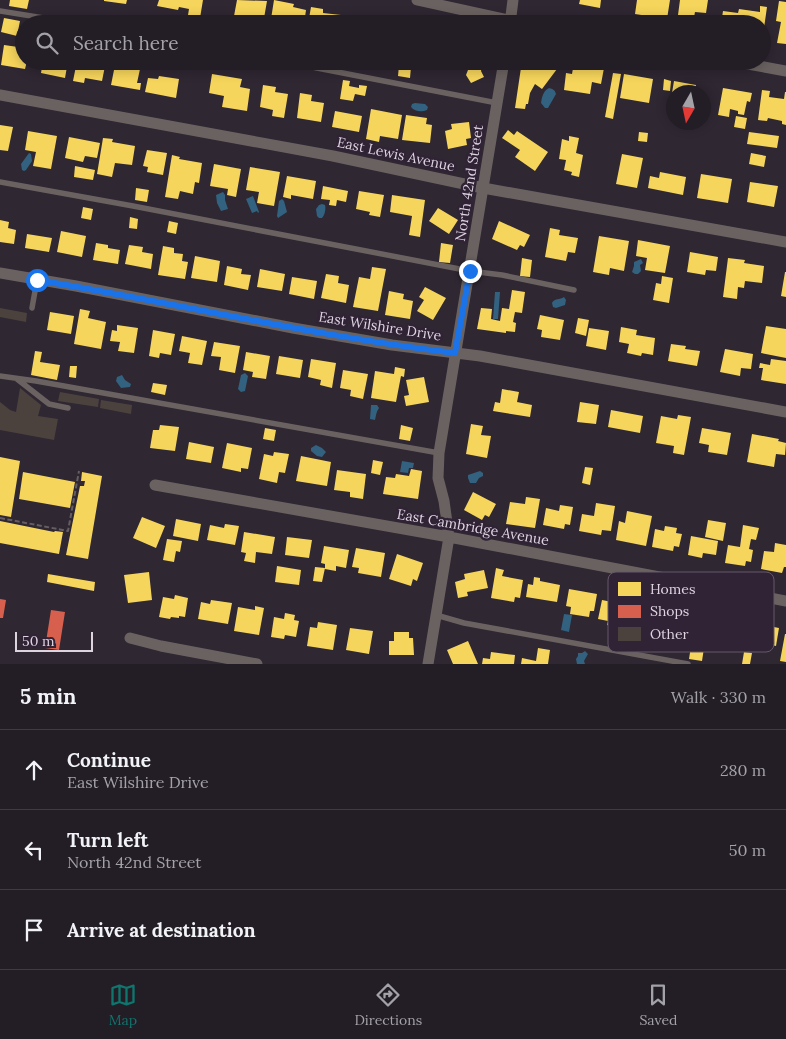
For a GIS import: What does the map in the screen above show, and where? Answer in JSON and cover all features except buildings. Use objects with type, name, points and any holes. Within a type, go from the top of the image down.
[{"type":"street","points":[[417,0],[480,15]]},
{"type":"street","points":[[511,15],[513,0]]},
{"type":"street","points":[[771,68],[786,71]]},
{"type":"street","name":"North 42nd Street","points":[[428,664],[449,537],[444,500],[438,478],[439,453],[502,70]]},
{"type":"street","name":"East Lewis Avenue","points":[[0,95],[323,154],[483,188],[786,242]]},
{"type":"street","name":"East Wilshire Drive","points":[[0,274],[392,345],[489,357],[786,412]]},
{"type":"street","name":"East Cambridge Avenue","points":[[155,485],[633,572]]},
{"type":"street","points":[[130,638],[161,646],[257,664]]},
{"type":"lane","points":[[0,11],[25,15]]},
{"type":"lane","points":[[327,70],[497,103]]},
{"type":"lane","points":[[0,182],[574,290]]},
{"type":"lane","points":[[32,308],[37,280]]},
{"type":"lane","points":[[0,376],[45,382],[439,453]]},
{"type":"lane","points":[[17,379],[49,404],[68,408]]},
{"type":"lane","points":[[436,615],[464,623],[608,649]]},
{"type":"lane","points":[[622,652],[688,664]]},
{"type":"path","points":[[0,518],[68,531],[79,471]]},
{"type":"water","points":[[549,88],[554,90],[556,94],[548,108],[545,108],[541,103],[542,96]]},
{"type":"water","points":[[415,103],[425,104],[428,107],[427,110],[414,110],[411,107]]},
{"type":"water","points":[[29,153],[31,154],[32,161],[24,171],[21,164]]},
{"type":"water","points":[[223,192],[228,209],[221,211],[216,195]]},
{"type":"water","points":[[253,196],[258,213],[257,211],[252,213],[246,199]]},
{"type":"water","points":[[282,199],[287,212],[278,218],[279,201]]},
{"type":"water","points":[[322,204],[325,205],[325,212],[322,218],[319,218],[316,209]]},
{"type":"water","points":[[641,259],[643,263],[640,265],[641,271],[635,274],[632,272],[634,262]]},
{"type":"water","points":[[495,292],[500,292],[498,319],[493,319]]},
{"type":"water","points":[[564,297],[566,300],[565,305],[553,307],[553,301]]},
{"type":"water","points":[[245,373],[248,376],[245,391],[241,392],[238,389],[241,375]]},
{"type":"water","points":[[122,375],[131,384],[130,387],[121,388],[116,381],[117,377]]},
{"type":"water","points":[[371,405],[377,405],[379,408],[375,420],[370,419]]},
{"type":"water","points":[[316,445],[326,452],[322,457],[317,456],[311,451],[311,448]]},
{"type":"water","points":[[402,461],[414,463],[413,468],[409,468],[408,473],[400,472]]},
{"type":"water","points":[[480,471],[483,473],[483,476],[476,483],[470,483],[468,475]]},
{"type":"water","points":[[564,614],[572,615],[569,632],[561,630]]},
{"type":"water","points":[[585,651],[588,654],[584,661],[585,664],[577,664],[578,653]]},
{"type":"route","points":[[37,280],[293,328],[392,345],[455,353],[470,271]]}]
